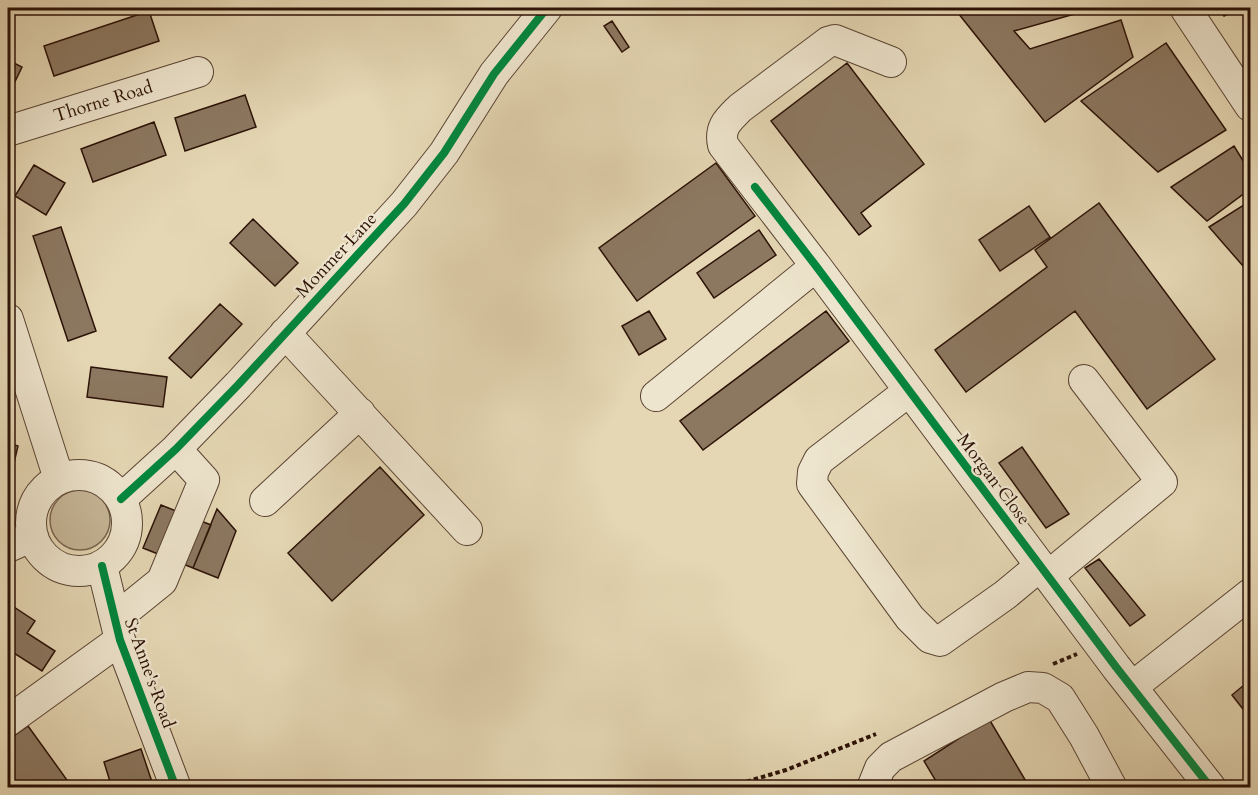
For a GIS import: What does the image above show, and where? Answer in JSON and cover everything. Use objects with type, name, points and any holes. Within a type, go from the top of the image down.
[{"type":"street","name":"Monmer Lane","points":[[121,499],[176,449],[404,204],[444,153],[494,74],[547,8]]},
{"type":"street","points":[[1185,8],[1251,106]]},
{"type":"street","name":"Morgan Close","points":[[891,62],[835,40],[828,42],[740,108],[723,127],[721,136],[723,145],[1132,687],[1211,788]]},
{"type":"street","name":"Thorne Road","points":[[8,131],[198,72]]},
{"type":"street","points":[[656,396],[816,266]]},
{"type":"street","points":[[8,319],[59,479]]},
{"type":"street","points":[[285,333],[467,530]]},
{"type":"street","points":[[909,391],[819,460],[813,472],[812,484],[910,618],[930,638],[940,641],[1005,595],[1044,571],[1162,482],[1084,381]]},
{"type":"street","points":[[265,501],[360,413]]},
{"type":"street","points":[[8,721],[118,629],[162,581],[204,480],[176,449]]},
{"type":"street","points":[[70,476],[88,476],[110,486],[121,499],[127,521],[125,537],[122,546],[112,559],[102,566],[86,571],[63,569],[49,561],[40,551],[20,541],[31,521],[35,504],[45,490],[59,479],[70,476]]},
{"type":"street","name":"St Anne's Road","points":[[102,566],[118,629],[176,788]]},
{"type":"street","points":[[1132,687],[1251,594]]},
{"type":"street","points":[[872,788],[880,768],[891,757],[1004,697],[1028,687],[1043,688],[1060,698],[1112,788]]},
{"type":"shaded area","points":[[80,490],[97,495],[105,503],[110,520],[105,537],[97,545],[80,550],[63,545],[55,537],[50,520],[55,503],[63,495]]},
{"type":"building","points":[[954,8],[1096,8],[1014,31],[1030,49],[1121,20],[1133,57],[1045,122]]},
{"type":"building","points":[[1219,8],[1241,8],[1224,16]]},
{"type":"building","points":[[149,11],[159,41],[54,76],[44,46]]},
{"type":"building","points":[[612,21],[629,47],[622,52],[604,26]]},
{"type":"building","points":[[1166,43],[1226,130],[1158,172],[1081,101]]},
{"type":"building","points":[[8,60],[22,67],[9,94],[8,93]]},
{"type":"building","points":[[847,63],[924,164],[861,213],[871,226],[859,235],[771,121]]},
{"type":"building","points":[[245,95],[256,127],[185,151],[175,118]]},
{"type":"building","points":[[154,122],[166,155],[93,182],[81,149]]},
{"type":"building","points":[[1234,146],[1250,172],[1250,189],[1207,221],[1171,187]]},
{"type":"building","points":[[716,163],[755,216],[637,301],[599,248]]},
{"type":"building","points":[[34,165],[65,183],[46,215],[15,196]]},
{"type":"building","points":[[1250,201],[1250,274],[1209,227]]},
{"type":"building","points":[[1099,203],[1215,359],[1147,409],[1075,311],[966,392],[935,350],[1047,267],[1035,250]]},
{"type":"building","points":[[1029,206],[1050,237],[1000,271],[979,240]]},
{"type":"building","points":[[253,219],[298,263],[275,286],[230,243]]},
{"type":"building","points":[[61,227],[96,331],[68,341],[33,236]]},
{"type":"building","points":[[759,230],[776,255],[714,298],[697,273]]},
{"type":"building","points":[[220,304],[242,324],[191,378],[169,358]]},
{"type":"building","points":[[649,311],[666,339],[639,355],[622,326]]},
{"type":"building","points":[[826,311],[849,341],[703,450],[680,421]]},
{"type":"building","points":[[91,367],[167,377],[163,407],[87,397]]},
{"type":"building","points":[[8,443],[18,446],[10,480],[8,479]]},
{"type":"building","points":[[1022,447],[1069,514],[1046,528],[999,463]]},
{"type":"building","points":[[380,467],[424,515],[332,601],[288,553]]},
{"type":"building","points":[[161,505],[211,525],[193,568],[143,548]]},
{"type":"building","points":[[217,509],[236,531],[218,578],[193,568]]},
{"type":"building","points":[[1099,559],[1145,615],[1130,626],[1085,568]]},
{"type":"building","points":[[8,603],[35,621],[27,633],[55,651],[42,671],[14,653],[8,663]]},
{"type":"building","points":[[1250,680],[1250,718],[1232,695]]},
{"type":"building","points":[[989,719],[1030,788],[940,788],[924,761]]},
{"type":"building","points":[[28,726],[67,780],[57,788],[8,788],[8,740]]},
{"type":"building","points":[[141,749],[154,788],[112,788],[104,762]]},
{"type":"cycle path","points":[[121,499],[176,449],[238,385],[404,204],[444,153],[494,74],[547,8]]},
{"type":"cycle path","points":[[755,187],[1116,667],[1211,788]]},
{"type":"cycle path","points":[[102,566],[120,640],[176,788]]}]
